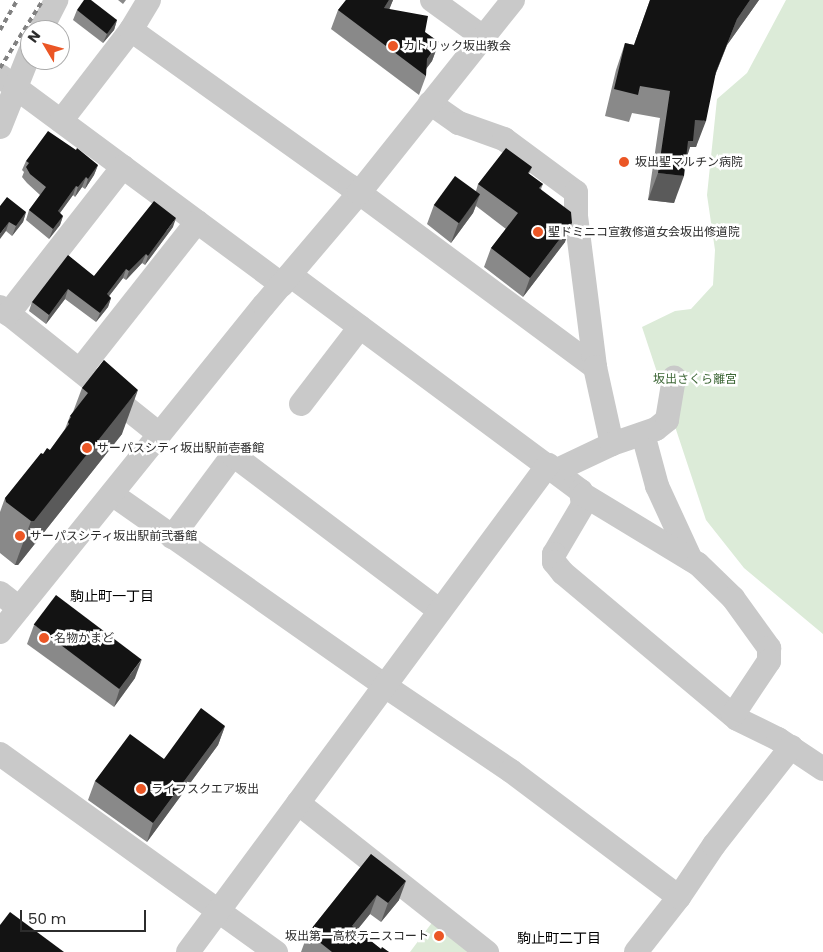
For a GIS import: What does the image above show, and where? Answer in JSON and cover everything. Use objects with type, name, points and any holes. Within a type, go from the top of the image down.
[{"type":"street","points":[[46,20],[56,0]]},
{"type":"street","points":[[61,122],[130,30],[149,0]]},
{"type":"street","points":[[432,0],[483,37]]},
{"type":"street","points":[[0,632],[159,434],[359,193],[513,0]]},
{"type":"street","points":[[130,30],[359,193],[595,367]]},
{"type":"street","points":[[0,127],[8,82],[20,66]]},
{"type":"street","points":[[8,82],[197,222],[360,327],[551,468],[584,495],[691,560],[733,598],[770,648],[769,661],[733,715]]},
{"type":"street","points":[[430,103],[459,123],[504,139],[576,192],[576,216],[595,367],[612,444]]},
{"type":"street","points":[[123,167],[4,311],[159,434]]},
{"type":"street","points":[[80,370],[197,222]]},
{"type":"street","points":[[301,404],[360,327]]},
{"type":"street","points":[[188,952],[440,611],[551,468],[656,429],[667,420],[674,378]]},
{"type":"street","points":[[643,434],[658,486],[691,560]]},
{"type":"street","points":[[172,536],[233,455],[440,611]]},
{"type":"street","points":[[112,494],[385,686],[510,771],[679,897]]},
{"type":"street","points":[[584,495],[580,510],[554,554],[554,562],[563,573],[733,715],[791,747],[823,769]]},
{"type":"street","points":[[0,593],[19,608]]},
{"type":"street","points":[[636,952],[679,897],[714,845],[791,747]]},
{"type":"street","points":[[0,754],[276,952]]},
{"type":"street","points":[[298,803],[487,952]]},
{"type":"green space","name":"坂出さくら離宮","points":[[786,0],[823,0],[823,634],[744,568],[706,520],[642,327],[675,311],[691,309],[713,285],[715,250],[707,195],[717,99],[747,73]]},
{"type":"green space","name":"坂出第一高校テニスコート","points":[[434,920],[477,952],[410,952]]},
{"type":"building","points":[[84,0],[91,0],[117,20],[107,34],[77,10]]},
{"type":"building","points":[[346,0],[389,0],[384,8],[428,16],[425,32],[439,42],[427,59],[426,76],[338,10]]},
{"type":"building","points":[[650,0],[750,0],[737,19],[716,72],[706,121],[695,120],[693,141],[688,141],[684,176],[658,173],[670,91],[640,86],[638,95],[614,89],[625,43],[634,45]]},
{"type":"building","points":[[48,131],[76,150],[77,148],[98,165],[88,179],[86,177],[78,187],[76,186],[58,211],[63,216],[53,229],[29,210],[46,187],[30,174],[26,167],[29,163],[26,161]]},
{"type":"building","points":[[506,148],[532,167],[528,173],[543,184],[539,188],[571,212],[572,223],[530,278],[491,248],[518,213],[478,184]]},
{"type":"building","points":[[455,176],[480,194],[459,223],[434,205]]},
{"type":"building","points":[[7,197],[26,212],[16,226],[9,222],[0,234],[0,206]]},
{"type":"building","points":[[154,201],[176,218],[148,256],[146,254],[129,271],[126,269],[107,294],[111,298],[100,313],[68,289],[49,315],[32,302],[68,255],[94,276]]},
{"type":"building","points":[[104,360],[138,390],[34,521],[31,521],[6,502],[5,498],[41,453],[43,454],[47,448],[50,450],[69,424],[70,416],[88,393],[82,388]]},
{"type":"building","points":[[56,595],[141,659],[119,689],[34,625]]},
{"type":"building","name":"ライフスクエア坂出","points":[[201,708],[225,726],[153,823],[95,781],[130,734],[164,759]]},
{"type":"building","points":[[371,854],[406,881],[388,903],[377,895],[352,926],[381,949],[382,947],[389,952],[332,952],[308,933]]},
{"type":"building","points":[[10,912],[64,952],[0,952],[0,925]]},
{"type":"railway","points":[[0,30],[17,0]]},
{"type":"railway","points":[[0,68],[43,0]]},
{"type":"place","name":"カトリック坂出教会","points":[[393,46]]},
{"type":"place","name":"坂出聖マルチン病院","points":[[624,162]]},
{"type":"place","name":"聖ドミニコ宣教修道女会坂出修道院","points":[[538,232]]},
{"type":"place","name":"サーパスシティ坂出駅前壱番館","points":[[87,448]]},
{"type":"place","name":"サーパスシティ坂出駅前弐番館","points":[[20,536]]},
{"type":"place","name":"名物かまど","points":[[44,638]]},
{"type":"place","name":"ライフスクエア坂出","points":[[141,789]]},
{"type":"place","name":"坂出第一高校テニスコート","points":[[439,936]]},
{"type":"district","name":"駒止町一丁目","points":[[112,596]]},
{"type":"district","name":"駒止町二丁目","points":[[559,938]]}]
